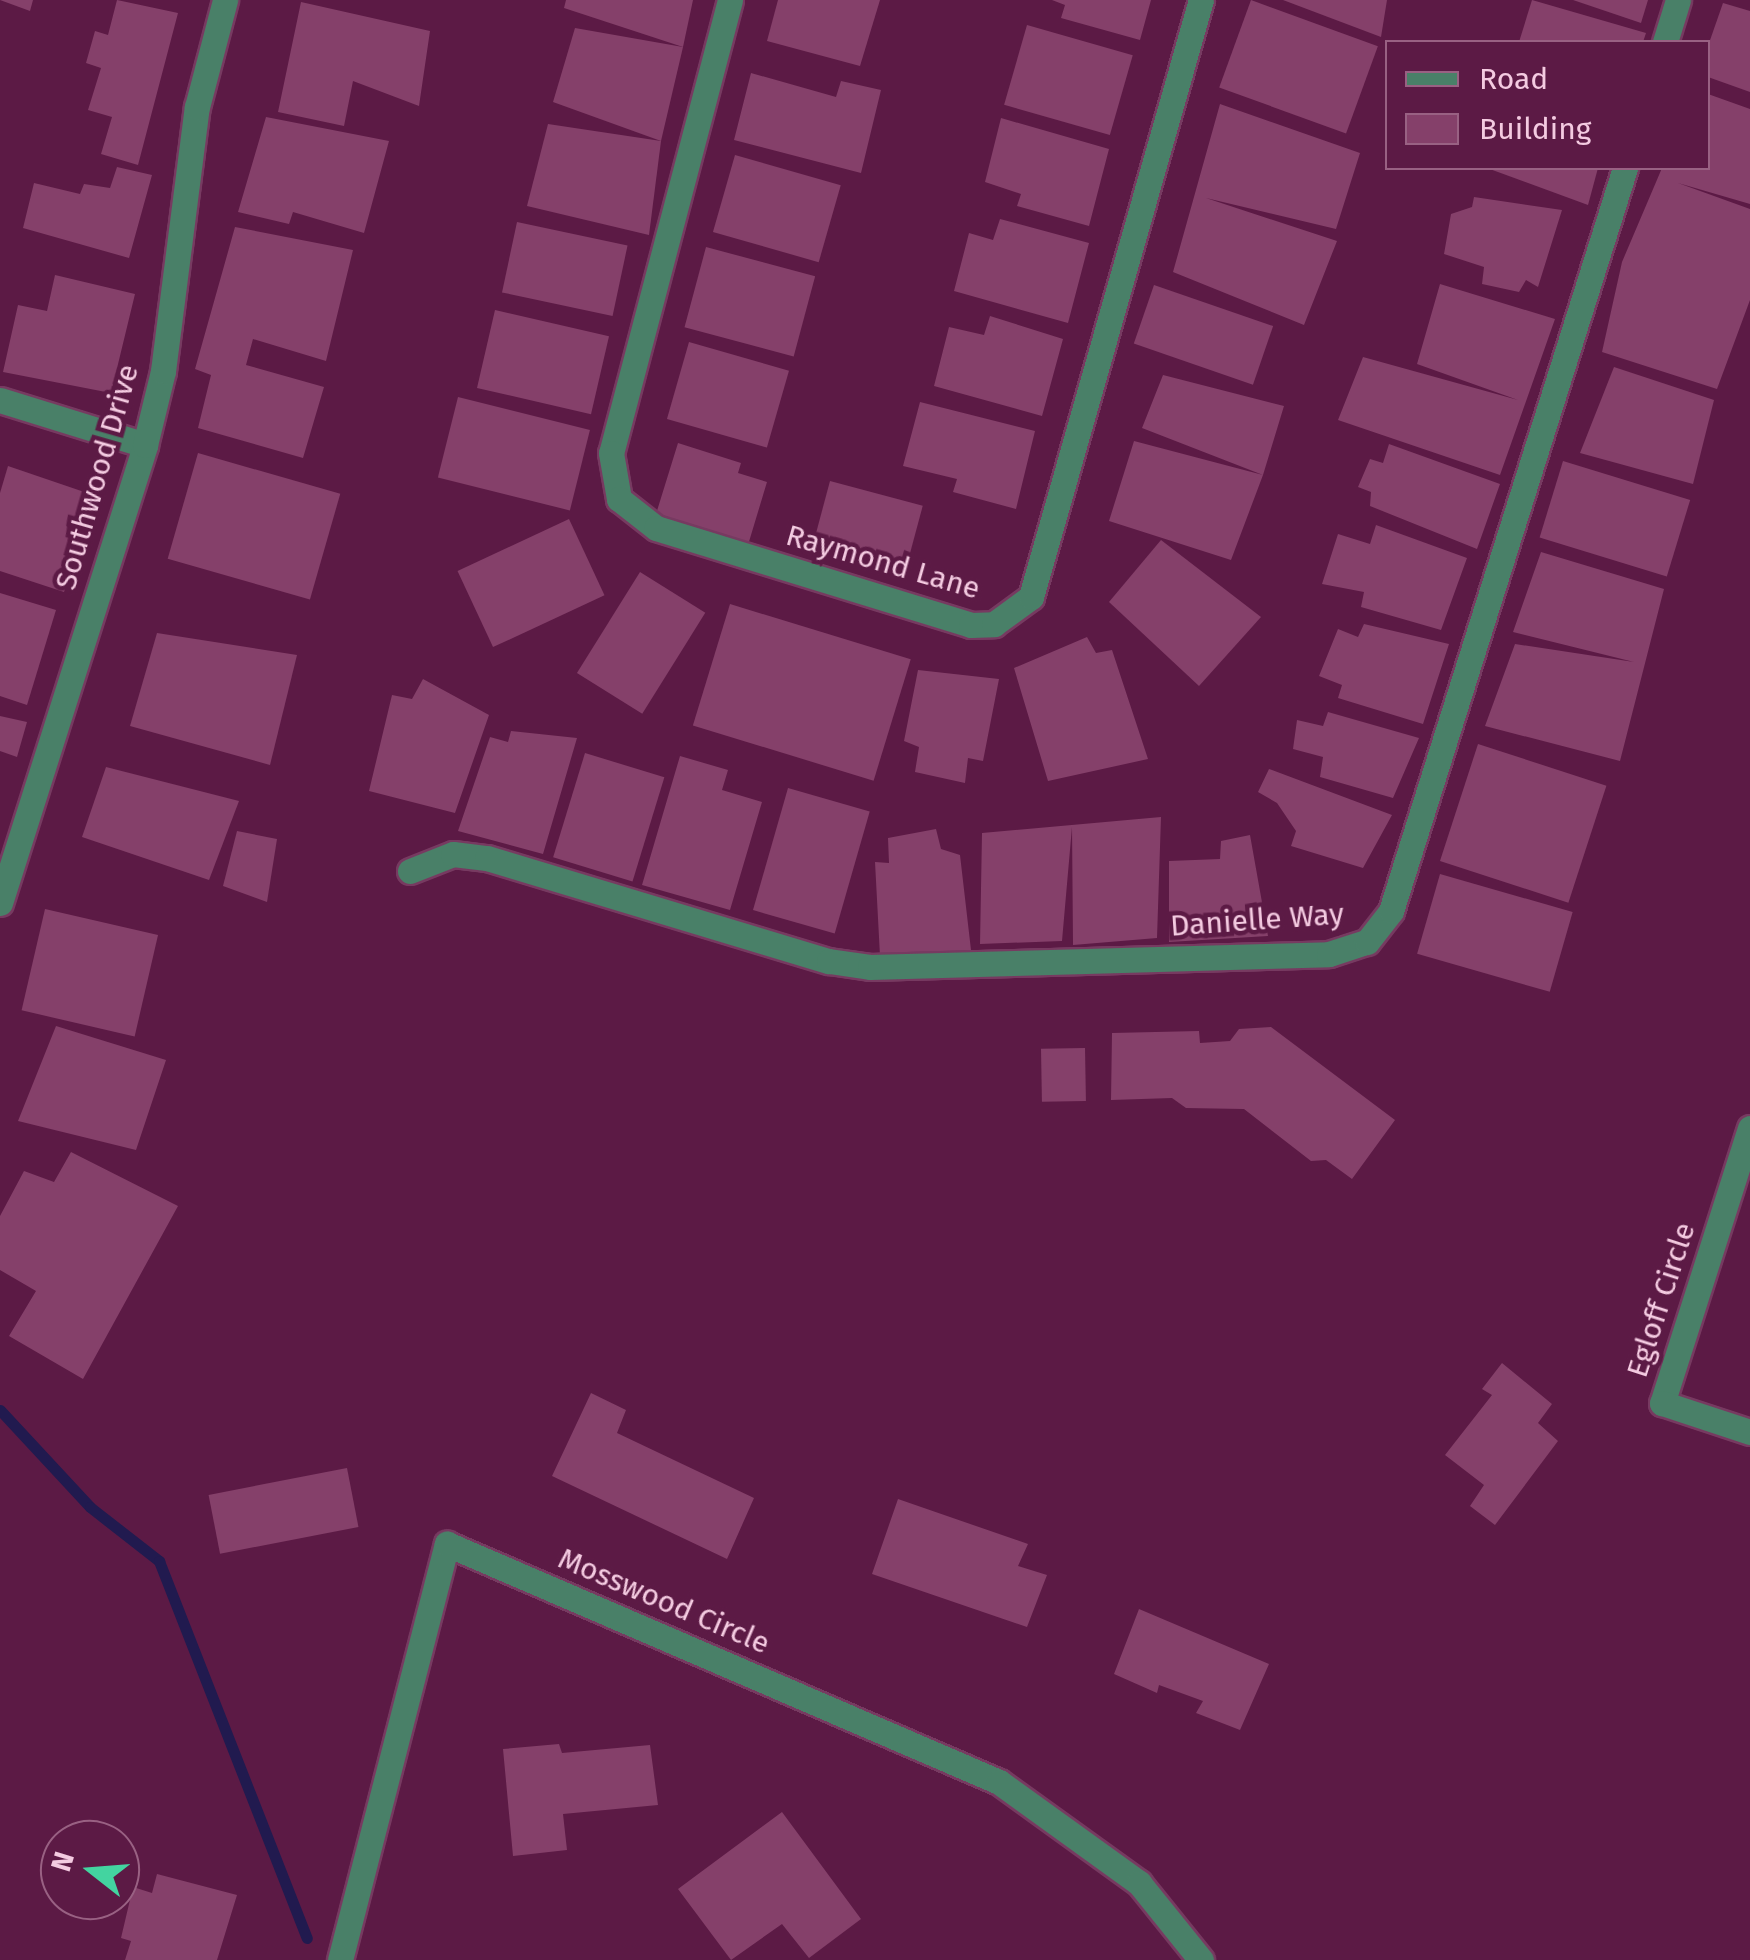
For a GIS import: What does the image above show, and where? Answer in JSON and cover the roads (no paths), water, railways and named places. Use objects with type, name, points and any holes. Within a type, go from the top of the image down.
[{"type":"street","name":"Southwood Drive","points":[[0,902],[8,849],[146,445],[162,372],[198,107],[225,0]]},
{"type":"street","name":"Raymond Lane","points":[[730,0],[611,453],[619,499],[656,528],[970,625],[1015,614],[1036,586],[1201,0]]},
{"type":"street","points":[[1666,40],[1678,0]]},
{"type":"street","name":"Danielle Way","points":[[410,872],[453,854],[488,858],[829,961],[870,967],[1329,954],[1367,942],[1391,911],[1625,170]]},
{"type":"street","points":[[0,400],[146,445]]},
{"type":"street","name":"Egloff Circle","points":[[1750,1128],[1662,1403],[1750,1432]]},
{"type":"street","name":"Mosswood Circle","points":[[340,1960],[447,1544],[998,1782],[1139,1883],[1201,1960]]},
{"type":"waterway","points":[[0,1410],[90,1507],[159,1561],[307,1938]]}]
